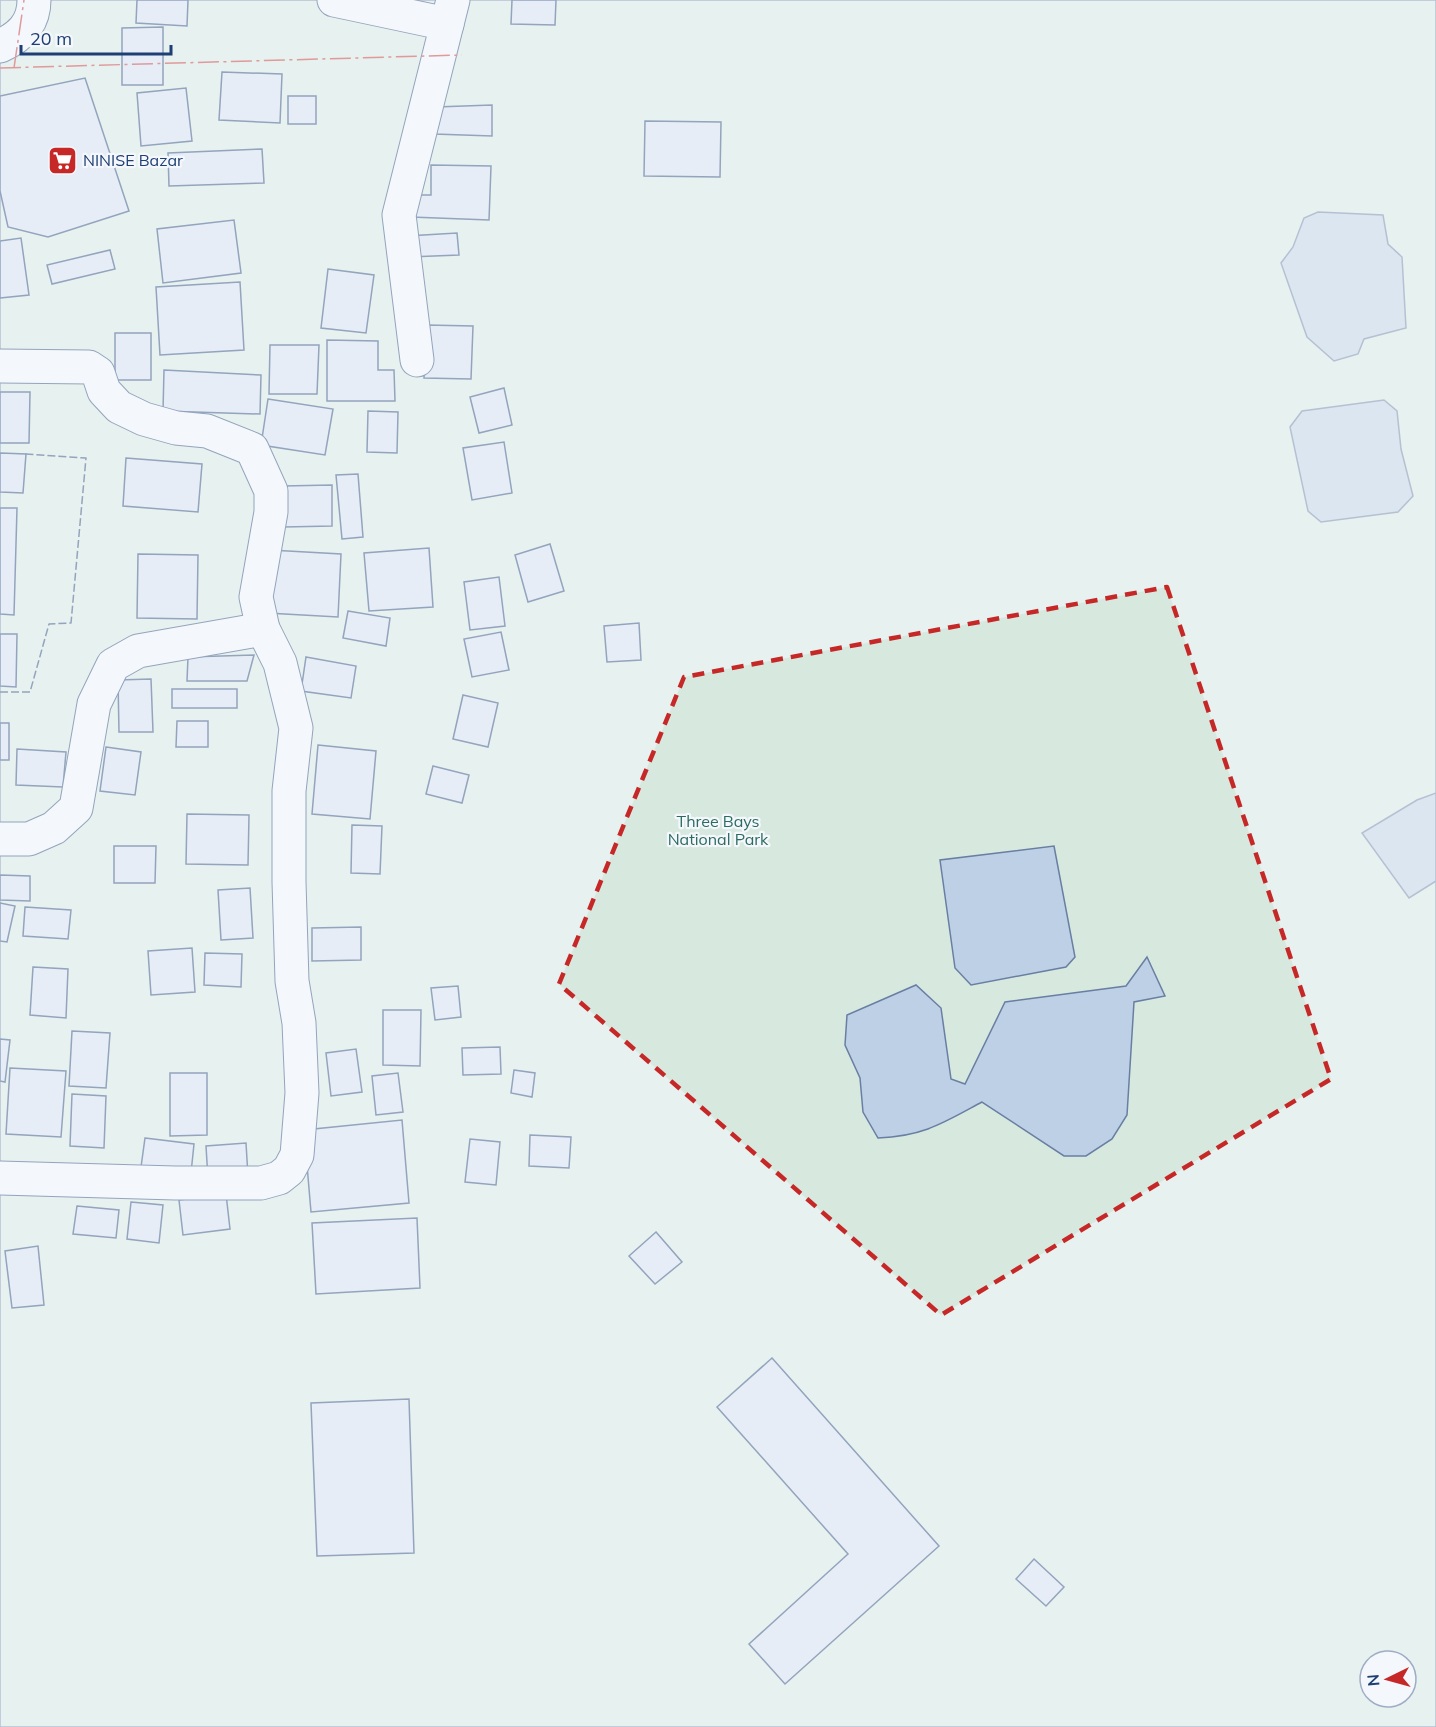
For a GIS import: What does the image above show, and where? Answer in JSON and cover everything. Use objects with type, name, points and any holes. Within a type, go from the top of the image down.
[{"type":"street","points":[[0,46],[24,33],[34,8],[34,0]]},
{"type":"street","points":[[334,0],[450,12],[399,215],[417,360]]},
{"type":"street","points":[[0,366],[89,367],[98,373],[104,391],[119,407],[144,419],[176,428],[207,431],[252,449],[271,491],[271,512],[256,597],[263,630],[280,663],[296,728],[290,791],[289,882],[292,981],[299,1023],[302,1094],[297,1155],[289,1170],[279,1178],[261,1183],[176,1184],[0,1178]]},
{"type":"street","points":[[0,839],[29,839],[54,828],[76,808],[93,704],[113,665],[138,651],[263,630]]},
{"type":"highlighted area","points":[[1167,587],[1331,1079],[941,1315],[559,984],[684,677]]},
{"type":"green space","name":"Three Bays National Park","points":[[0,0],[1436,0],[1436,1727],[0,1727]]},
{"type":"water","points":[[1318,212],[1383,215],[1388,244],[1402,257],[1406,328],[1364,339],[1358,354],[1334,361],[1307,337],[1281,263],[1293,247],[1304,218]]},
{"type":"water","points":[[1384,400],[1397,411],[1401,449],[1413,496],[1398,512],[1321,522],[1308,511],[1290,427],[1302,411]]},
{"type":"water","points":[[1436,793],[1436,881],[1409,898],[1362,833],[1417,800]]},
{"type":"water","points":[[1054,846],[1075,957],[1066,967],[971,985],[955,968],[940,860]]},
{"type":"water","points":[[1147,957],[1165,996],[1134,1002],[1127,1115],[1112,1139],[1086,1156],[1064,1156],[982,1102],[933,1127],[894,1137],[878,1138],[863,1112],[860,1078],[845,1045],[847,1015],[916,985],[941,1008],[951,1079],[965,1084],[1005,1002],[1126,986]]},
{"type":"building","points":[[137,0],[188,0],[187,26],[136,23]]},
{"type":"building","points":[[512,0],[556,0],[555,25],[511,24]]},
{"type":"building","points":[[163,27],[163,85],[122,85],[122,28]]},
{"type":"building","points":[[222,72],[282,74],[280,123],[219,120]]},
{"type":"building","points":[[85,78],[129,211],[48,237],[8,227],[0,191],[0,96]]},
{"type":"building","points":[[186,88],[192,141],[141,146],[137,93]]},
{"type":"building","points":[[288,96],[316,96],[316,124],[288,124]]},
{"type":"building","points":[[492,105],[492,136],[434,134],[436,107]]},
{"type":"building","points":[[645,121],[721,122],[720,177],[644,176]]},
{"type":"building","points":[[262,149],[264,183],[169,186],[168,153]]},
{"type":"building","points":[[431,165],[491,166],[489,220],[411,217],[411,195],[431,195]]},
{"type":"building","points":[[234,220],[241,273],[163,283],[157,229]]},
{"type":"building","points":[[457,233],[459,255],[409,257],[407,236]]},
{"type":"building","points":[[21,238],[29,295],[0,298],[0,241]]},
{"type":"building","points":[[110,250],[115,269],[52,284],[47,265]]},
{"type":"building","points":[[328,269],[374,275],[366,333],[321,328]]},
{"type":"building","points":[[240,282],[244,350],[160,355],[156,287]]},
{"type":"building","points":[[426,325],[473,326],[471,379],[424,378]]},
{"type":"building","points":[[115,333],[151,333],[151,380],[115,380]]},
{"type":"building","points":[[327,340],[378,341],[378,370],[394,370],[395,401],[327,401]]},
{"type":"building","points":[[270,345],[319,345],[317,394],[269,394]]},
{"type":"building","points":[[164,370],[261,375],[260,414],[163,411]]},
{"type":"building","points":[[504,388],[512,425],[479,433],[470,397]]},
{"type":"building","points":[[0,392],[30,392],[29,443],[0,443]]},
{"type":"building","points":[[268,399],[333,409],[325,455],[261,445]]},
{"type":"building","points":[[368,411],[398,412],[397,453],[367,452]]},
{"type":"building","points":[[504,442],[512,493],[472,500],[463,448]]},
{"type":"building","points":[[0,453],[26,454],[23,493],[0,492]]},
{"type":"building","points":[[126,458],[202,464],[198,512],[123,506]]},
{"type":"building","points":[[358,474],[363,537],[342,539],[336,475]]},
{"type":"building","points":[[332,485],[332,526],[283,527],[283,486]]},
{"type":"building","points":[[0,508],[17,508],[14,615],[0,614]]},
{"type":"building","points":[[550,544],[564,591],[528,602],[515,555]]},
{"type":"building","points":[[429,548],[433,607],[369,611],[364,553]]},
{"type":"building","points":[[270,550],[341,554],[338,617],[267,613]]},
{"type":"building","points":[[138,554],[198,555],[197,619],[137,618]]},
{"type":"building","points":[[499,577],[505,626],[470,630],[464,582]]},
{"type":"building","points":[[348,611],[390,618],[386,646],[343,638]]},
{"type":"building","points":[[639,623],[641,660],[607,662],[604,626]]},
{"type":"building","points":[[501,632],[509,670],[472,677],[464,639]]},
{"type":"building","points":[[0,634],[17,634],[16,687],[0,686]]},
{"type":"building","points":[[254,655],[247,681],[187,681],[188,657]]},
{"type":"building","points":[[306,657],[356,666],[351,698],[301,691]]},
{"type":"building","points":[[151,679],[153,732],[119,732],[118,680]]},
{"type":"building","points":[[172,689],[237,689],[237,708],[172,708]]},
{"type":"building","points":[[463,695],[498,703],[488,747],[453,739]]},
{"type":"building","points":[[177,721],[208,721],[208,747],[176,747]]},
{"type":"building","points":[[0,723],[9,723],[9,760],[0,760]]},
{"type":"building","points":[[318,745],[376,751],[370,819],[312,814]]},
{"type":"building","points":[[106,747],[141,752],[135,795],[100,791]]},
{"type":"building","points":[[17,749],[66,752],[63,787],[16,785]]},
{"type":"building","points":[[433,766],[469,775],[462,803],[426,794]]},
{"type":"building","points":[[187,814],[249,815],[248,865],[186,864]]},
{"type":"building","points":[[352,825],[382,826],[380,874],[351,873]]},
{"type":"building","points":[[114,846],[156,846],[155,883],[114,883]]},
{"type":"building","points":[[0,875],[30,876],[30,901],[0,900]]},
{"type":"building","points":[[250,888],[253,938],[221,940],[218,890]]},
{"type":"building","points":[[0,903],[15,906],[7,942],[0,941]]},
{"type":"building","points":[[25,907],[71,910],[68,939],[23,936]]},
{"type":"building","points":[[361,927],[361,960],[312,961],[312,928]]},
{"type":"building","points":[[192,948],[195,992],[151,995],[148,951]]},
{"type":"building","points":[[205,953],[242,954],[241,987],[204,985]]},
{"type":"building","points":[[33,967],[68,969],[66,1018],[30,1015]]},
{"type":"building","points":[[458,986],[461,1017],[435,1020],[431,988]]},
{"type":"building","points":[[383,1010],[421,1010],[420,1066],[383,1065]]},
{"type":"building","points":[[72,1031],[110,1033],[106,1088],[69,1086]]},
{"type":"building","points":[[0,1039],[10,1040],[5,1082],[0,1081]]},
{"type":"building","points":[[500,1047],[501,1074],[463,1075],[462,1048]]},
{"type":"building","points":[[356,1049],[362,1092],[331,1096],[326,1053]]},
{"type":"building","points":[[10,1068],[66,1071],[61,1137],[6,1134]]},
{"type":"building","points":[[514,1070],[535,1073],[532,1097],[511,1093]]},
{"type":"building","points":[[170,1073],[207,1073],[207,1135],[170,1136]]},
{"type":"building","points":[[398,1073],[403,1112],[376,1115],[372,1076]]},
{"type":"building","points":[[72,1094],[106,1096],[104,1148],[70,1146]]},
{"type":"building","points":[[402,1120],[409,1203],[311,1212],[304,1130]]},
{"type":"building","points":[[530,1135],[571,1137],[569,1168],[529,1166]]},
{"type":"building","points":[[145,1138],[194,1144],[191,1173],[141,1167]]},
{"type":"building","points":[[470,1139],[500,1142],[496,1185],[465,1182]]},
{"type":"building","points":[[246,1143],[248,1176],[208,1179],[206,1146]]},
{"type":"building","points":[[226,1194],[230,1229],[183,1235],[179,1200]]},
{"type":"building","points":[[131,1202],[163,1205],[159,1243],[127,1239]]},
{"type":"building","points":[[77,1206],[119,1210],[116,1238],[73,1234]]},
{"type":"building","points":[[417,1218],[420,1288],[316,1294],[312,1223]]},
{"type":"building","points":[[656,1232],[682,1262],[655,1284],[629,1256]]},
{"type":"building","points":[[38,1246],[44,1305],[12,1308],[5,1251]]},
{"type":"building","points":[[772,1358],[939,1546],[785,1684],[749,1644],[848,1554],[717,1407]]},
{"type":"building","points":[[409,1399],[414,1553],[317,1556],[311,1403]]},
{"type":"building","points":[[1034,1559],[1064,1587],[1046,1606],[1016,1579]]},
{"type":"fence","points":[[0,692],[30,692],[49,624],[71,623],[86,458],[24,454]]},
{"type":"power","points":[[14,68],[24,0]]},
{"type":"power","points":[[0,68],[462,55]]},
{"type":"place","name":"NINISE Bazar","points":[[62,160]]}]
